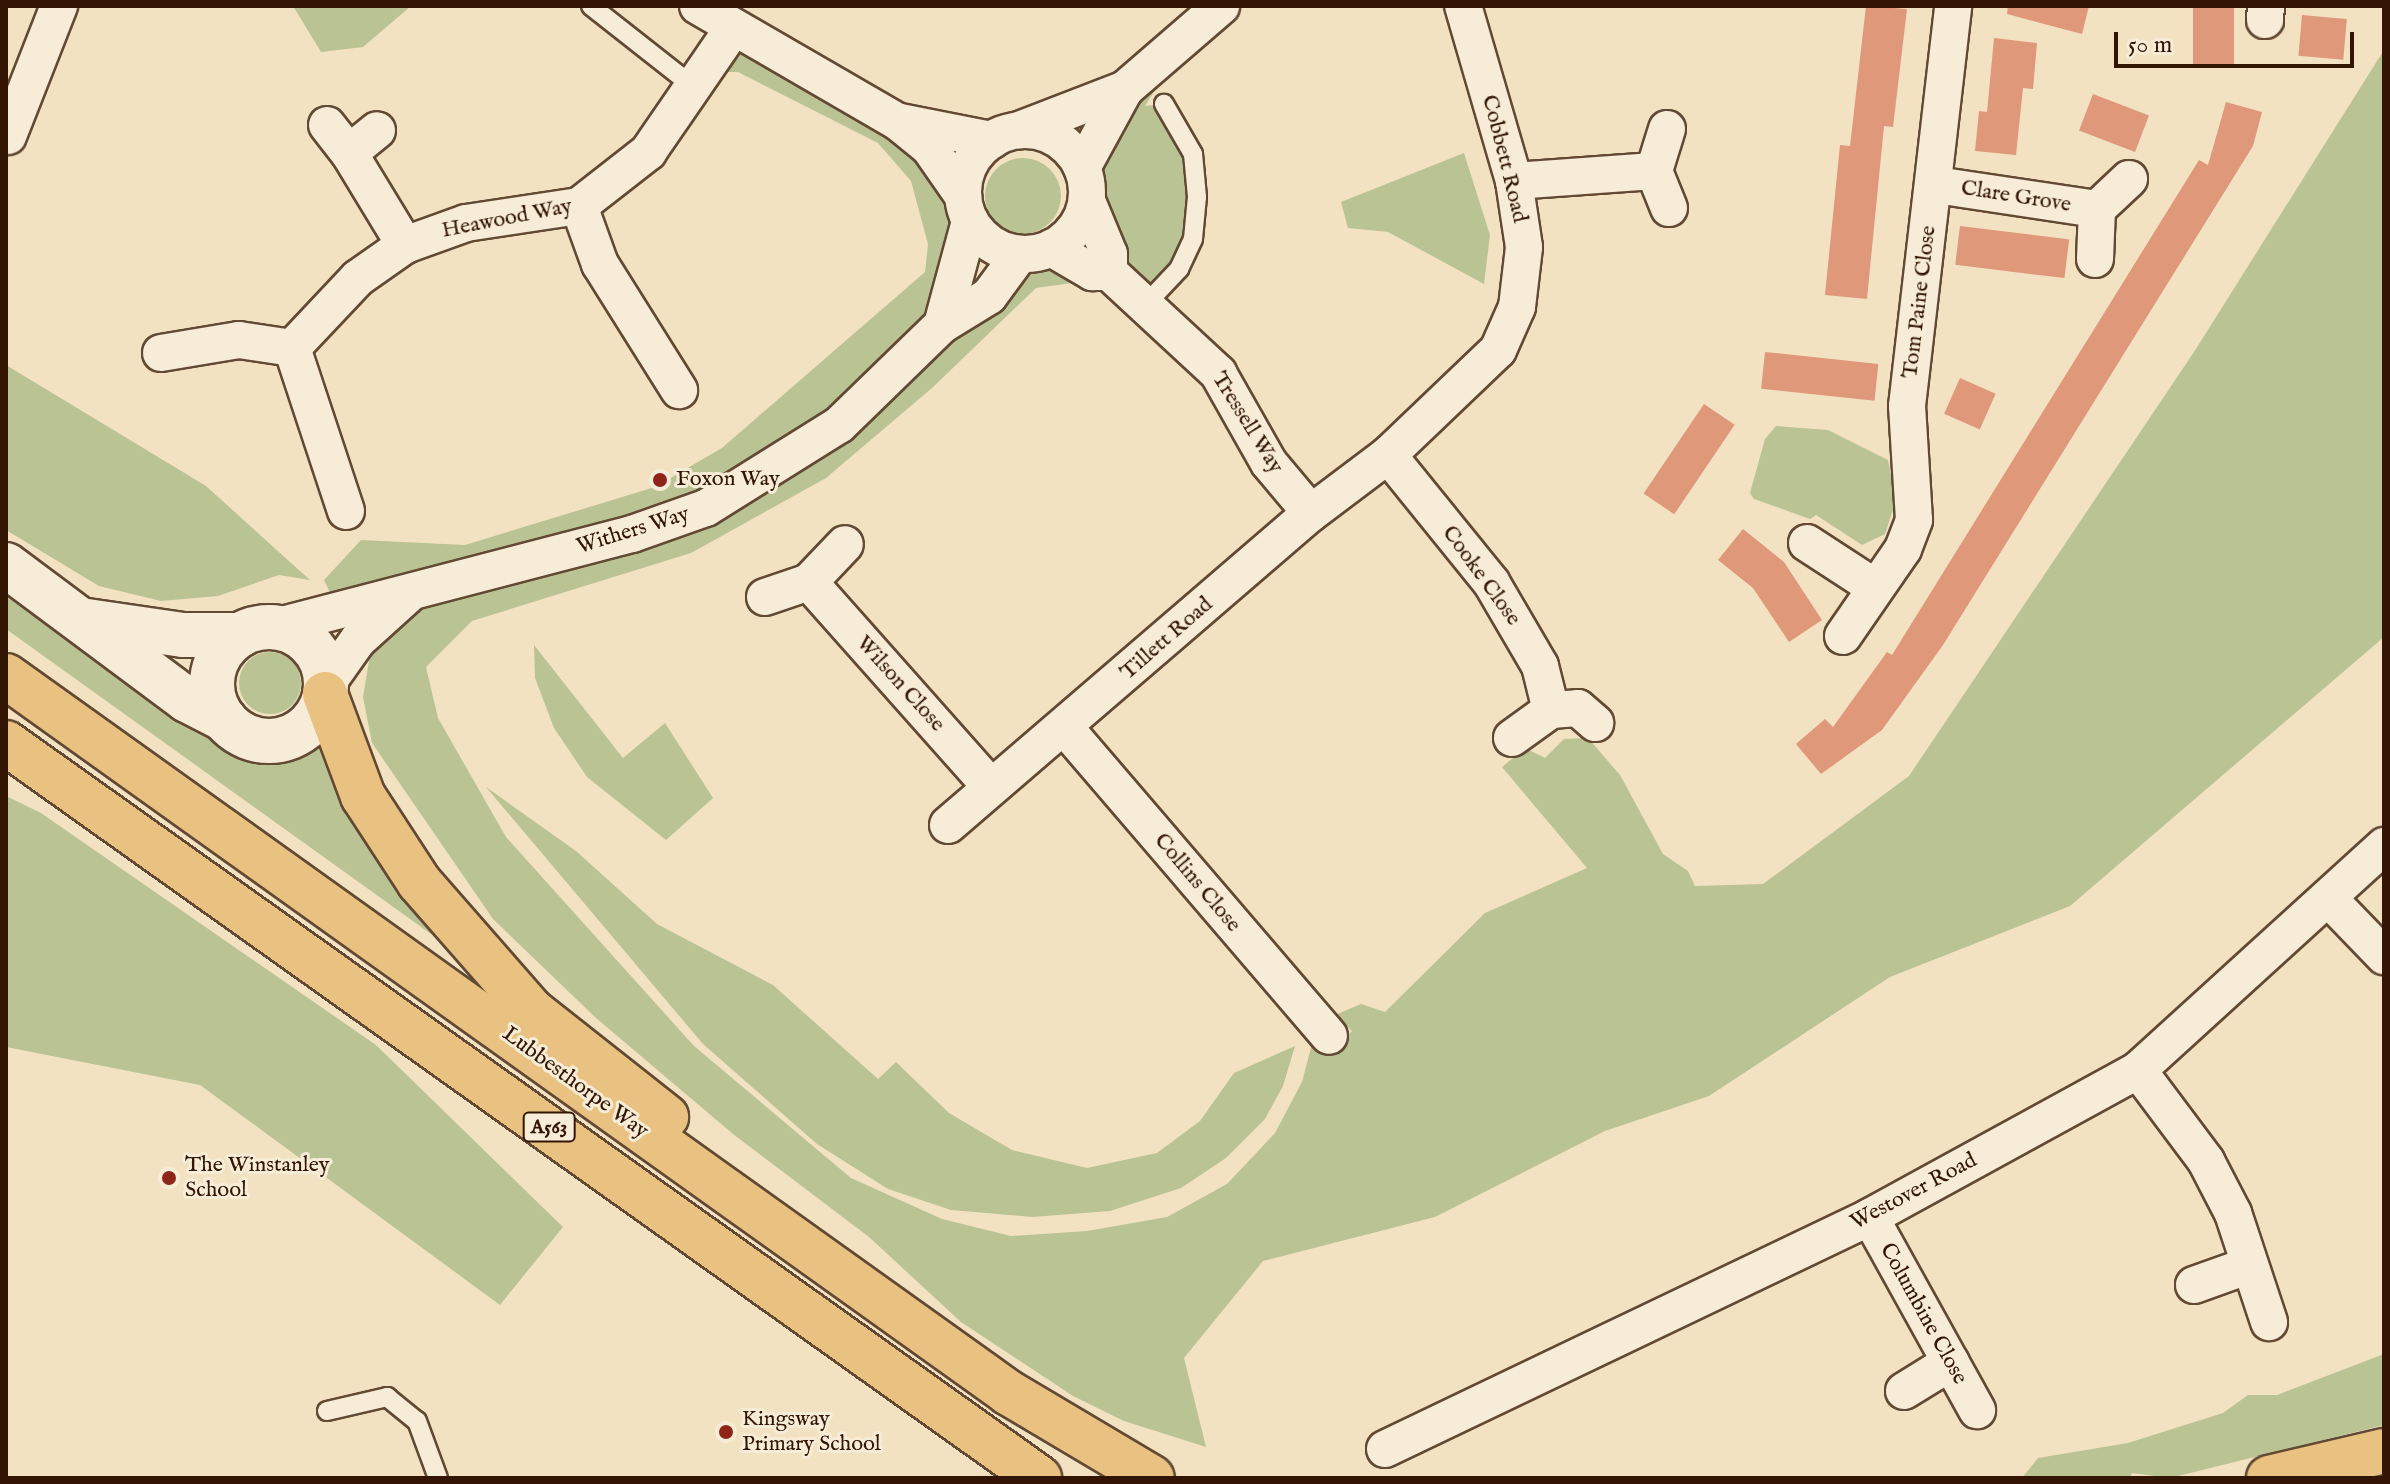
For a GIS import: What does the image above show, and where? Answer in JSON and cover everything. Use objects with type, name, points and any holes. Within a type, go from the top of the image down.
[{"type":"highway","name":"Lubbesthorpe Way","points":[[6,676],[1056,1425],[1152,1478]]},
{"type":"highway","points":[[326,690],[370,807],[419,882],[478,952],[532,1011],[619,1076],[882,1303]]},
{"type":"highway","name":"A563","points":[[6,743],[58,776],[1039,1478]]},
{"type":"highway","points":[[6,750],[58,776]]},
{"type":"highway","points":[[2269,1478],[2384,1451]]},
{"type":"street","points":[[8,136],[59,6]]},
{"type":"street","points":[[698,6],[732,30],[898,122],[929,147],[967,208],[1000,249],[1036,251],[1080,221],[1084,184],[1125,89]]},
{"type":"street","points":[[942,325],[967,208],[970,164],[1005,135],[1125,89],[1221,6]]},
{"type":"street","name":"Cobbett Road","points":[[1388,455],[1498,350],[1517,307],[1524,247],[1514,181],[1463,6]]},
{"type":"street","name":"Tom Paine Close","points":[[1843,636],[1876,588],[1914,520],[1907,406],[1936,185],[1953,6]]},
{"type":"street","name":"Heawood Way","points":[[292,348],[358,278],[405,245],[466,223],[579,206],[648,152],[732,30]]},
{"type":"street","points":[[898,122],[1056,138],[1084,184],[1109,254],[1109,272]]},
{"type":"street","points":[[1667,129],[1654,171],[1669,208]]},
{"type":"street","points":[[377,130],[338,139],[405,245]]},
{"type":"street","points":[[1514,181],[1654,171]]},
{"type":"street","name":"Clare Grove","points":[[2095,259],[2097,209],[2129,179]]},
{"type":"street","name":"Clare Grove","points":[[1936,185],[2097,209]]},
{"type":"street","points":[[579,206],[600,264],[679,390]]},
{"type":"street","name":"Tressell Way","points":[[1036,251],[1092,272],[1109,272],[1218,373],[1269,463],[1311,513]]},
{"type":"street","name":"Withers Way","points":[[87,621],[183,635],[258,631],[632,534],[706,508],[839,425],[942,325],[989,296],[1036,251]]},
{"type":"street","points":[[161,353],[239,340],[292,348],[346,511]]},
{"type":"street","name":"Tillett Road","points":[[948,825],[1066,729],[1311,513],[1388,455]]},
{"type":"street","name":"Cooke Close","points":[[1388,455],[1498,593],[1540,666],[1551,710]]},
{"type":"street","points":[[1807,543],[1876,588]]},
{"type":"street","points":[[765,597],[809,582],[845,544]]},
{"type":"street","name":"Withers Way","points":[[6,565],[87,621],[187,700],[224,719]]},
{"type":"street","name":"Wilson Close","points":[[809,582],[991,787]]},
{"type":"street","name":"Withers Way","points":[[326,690],[368,629],[409,594]]},
{"type":"street","points":[[258,631],[308,641],[319,655],[326,690],[312,722],[281,740],[246,736],[224,719],[212,683],[217,663],[258,631]]},
{"type":"street","points":[[1512,738],[1551,710],[1578,708],[1595,723]]},
{"type":"street","name":"Collins Close","points":[[1066,729],[1329,1036]]},
{"type":"street","name":"Westover Road","points":[[1385,1449],[1870,1217],[2138,1070],[2384,846]]},
{"type":"street","points":[[2328,898],[2384,956]]},
{"type":"street","points":[[2138,1070],[2206,1161],[2250,1265],[2269,1322]]},
{"type":"street","name":"Columbine Close","points":[[1870,1217],[1977,1410]]},
{"type":"street","points":[[2194,1285],[2250,1265]]},
{"type":"street","points":[[1904,1391],[1951,1362]]},
{"type":"lane","points":[[591,6],[694,87]]},
{"type":"lane","points":[[1145,305],[1179,269],[1193,239],[1197,197],[1193,154],[1164,104]]},
{"type":"lane","points":[[327,1411],[387,1397],[417,1421],[438,1478]]},
{"type":"green space","points":[[293,6],[411,6],[363,47],[321,52]]},
{"type":"green space","points":[[732,30],[898,122],[963,196],[943,324],[1020,254],[1092,272],[1082,168],[1190,33],[1145,106],[1164,104],[1193,154],[1193,239],[1162,289],[1086,281],[1036,288],[932,388],[826,478],[691,553],[472,621],[426,667],[438,718],[506,837],[694,1046],[851,1178],[942,1219],[1011,1236],[1087,1231],[1167,1217],[1227,1184],[1275,1133],[1302,1082],[1312,1044],[1328,1056],[1352,1031],[1335,1015],[1361,1004],[1385,1012],[1485,913],[1587,868],[1502,767],[1525,748],[1545,758],[1564,739],[1588,738],[1620,775],[1663,854],[1688,871],[1695,886],[1763,884],[1909,776],[2194,352],[2384,50],[2384,637],[2070,906],[1890,977],[1709,1096],[1605,1131],[1435,1217],[1263,1261],[1184,1358],[1206,1447],[1124,1421],[1073,1396],[961,1322],[869,1237],[733,1134],[596,1018],[493,919],[372,743],[363,697],[371,649],[338,609],[324,580],[361,540],[465,545],[655,487],[722,448],[925,272],[928,244],[911,181],[878,143],[738,72],[704,72]]},
{"type":"green space","points":[[1464,153],[1490,235],[1484,284],[1388,232],[1348,228],[1341,202]]},
{"type":"green space","points":[[1023,158],[1038,161],[1050,169],[1058,181],[1061,196],[1058,211],[1050,223],[1038,231],[1023,234],[1008,231],[996,223],[988,211],[985,196],[988,181],[996,169],[1008,161]]},
{"type":"green space","points":[[6,365],[206,486],[310,580],[279,575],[218,596],[161,601],[99,586],[6,530]]},
{"type":"green space","points":[[1776,426],[1828,430],[1888,460],[1896,501],[1885,534],[1862,545],[1816,515],[1810,519],[1754,499],[1750,493],[1765,439]]},
{"type":"green space","points":[[6,580],[225,749],[276,760],[326,739],[456,942],[438,939],[6,629]]},
{"type":"green space","points":[[534,645],[623,758],[665,723],[713,798],[666,840],[587,777],[554,728],[535,678]]},
{"type":"green space","points":[[270,652],[282,654],[292,661],[299,671],[299,695],[292,705],[282,712],[270,714],[258,712],[248,705],[241,695],[239,683],[241,671],[248,661],[258,654]]},
{"type":"green space","points":[[486,787],[576,851],[657,924],[773,985],[878,1079],[896,1062],[949,1113],[1012,1150],[1087,1168],[1157,1153],[1200,1121],[1234,1073],[1295,1046],[1283,1086],[1265,1119],[1226,1158],[1181,1188],[1110,1211],[1032,1217],[951,1210],[888,1189],[817,1144],[703,1044]]},
{"type":"green space","points":[[6,796],[41,813],[376,1045],[563,1227],[500,1305],[200,1085],[6,1047]]},
{"type":"green space","points":[[2384,1354],[2384,1425],[2170,1478],[2132,1473],[2130,1478],[2022,1478],[2038,1458],[2128,1443],[2223,1413],[2248,1395],[2277,1395]]},
{"type":"building","points":[[1866,6],[1907,9],[1893,127],[1884,126],[1867,299],[1825,295],[1840,145],[1850,146]]},
{"type":"building","points":[[2008,6],[2089,6],[2082,34],[2007,14]]},
{"type":"building","points":[[2193,6],[2234,6],[2234,66],[2193,66]]},
{"type":"building","points":[[2302,15],[2347,19],[2343,60],[2298,56]]},
{"type":"building","points":[[1994,38],[2037,43],[2033,89],[2023,88],[2016,155],[1975,151],[1979,111],[1987,112]]},
{"type":"building","points":[[2093,94],[2149,116],[2135,152],[2079,130]]},
{"type":"building","points":[[2226,102],[2262,112],[2253,146],[1943,645],[1882,730],[1821,774],[1796,744],[1825,719],[1833,727],[1887,652],[1892,655],[2199,160],[2208,165]]},
{"type":"building","points":[[1960,226],[2069,239],[2064,278],[1955,265]]},
{"type":"building","points":[[1765,352],[1878,364],[1875,401],[1761,389]]},
{"type":"building","points":[[1960,378],[1996,394],[1980,429],[1944,414]]},
{"type":"building","points":[[1704,404],[1735,425],[1674,514],[1644,494]]},
{"type":"building","points":[[1743,529],[1784,562],[1822,620],[1789,642],[1753,588],[1718,560]]},
{"type":"place","name":"Foxon Way","points":[[660,480]]},
{"type":"place","name":"The Winstanley School","points":[[169,1178]]},
{"type":"place","name":"Kingsway Primary School","points":[[726,1432]]}]
